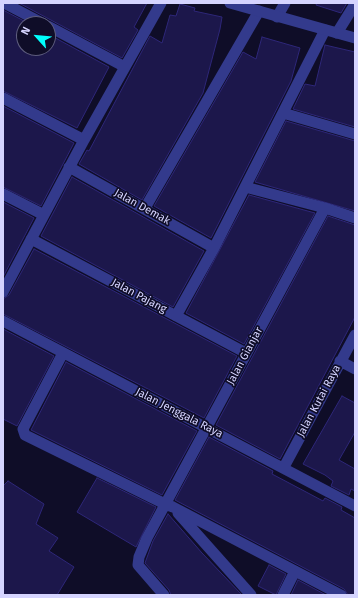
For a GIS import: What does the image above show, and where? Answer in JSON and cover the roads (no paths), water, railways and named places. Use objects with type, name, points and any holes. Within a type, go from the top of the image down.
[{"type":"street","points":[[4,3],[29,16]]},
{"type":"street","points":[[3,292],[84,140],[161,3]]},
{"type":"street","points":[[230,3],[355,38]]},
{"type":"street","points":[[277,17],[285,3]]},
{"type":"street","points":[[337,33],[355,4]]},
{"type":"street","points":[[145,208],[259,11]]},
{"type":"street","points":[[56,30],[125,67]]},
{"type":"street","points":[[176,316],[214,248],[325,30]]},
{"type":"street","points":[[3,98],[84,140]]},
{"type":"street","points":[[283,114],[355,134]]},
{"type":"street","name":"Jalan Demak","points":[[70,167],[214,248]]},
{"type":"street","points":[[245,186],[325,208],[355,218]]},
{"type":"street","points":[[3,194],[44,215]]},
{"type":"street","name":"Jalan Gianjar","points":[[164,595],[140,568],[138,561],[147,538],[169,506],[246,353],[325,208]]},
{"type":"street","name":"Jalan Pajang","points":[[31,239],[246,353]]},
{"type":"street","name":"Jalan Jenggala Raya","points":[[3,321],[284,467],[355,506]]},
{"type":"street","name":"Jalan Kutai Raya","points":[[284,467],[355,335]]},
{"type":"street","points":[[63,353],[23,429],[25,435],[169,506],[341,595]]},
{"type":"street","points":[[340,361],[355,369]]},
{"type":"street","points":[[169,506],[251,595]]},
{"type":"street","points":[[283,595],[296,571]]}]
